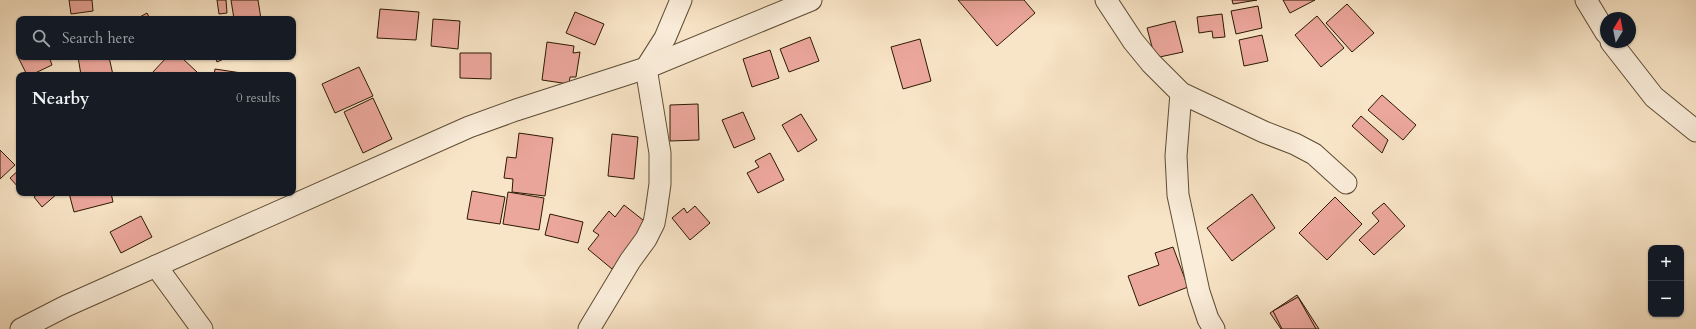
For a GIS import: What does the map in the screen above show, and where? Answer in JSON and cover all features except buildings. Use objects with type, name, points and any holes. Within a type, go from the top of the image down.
[{"type":"street","points":[[589,329],[630,261],[646,239],[654,223],[660,184],[660,153],[646,68],[665,38],[681,0]]},
{"type":"street","points":[[21,329],[66,306],[469,127],[516,110],[646,68],[811,0]]},
{"type":"street","points":[[1106,0],[1133,41],[1151,63],[1181,93],[1314,154],[1346,184]]},
{"type":"street","points":[[1586,0],[1600,23]]},
{"type":"street","points":[[1616,48],[1654,97],[1696,131]]},
{"type":"street","points":[[1181,93],[1176,156],[1178,195],[1199,292],[1208,319],[1214,329]]},
{"type":"street","points":[[156,266],[202,329]]}]
